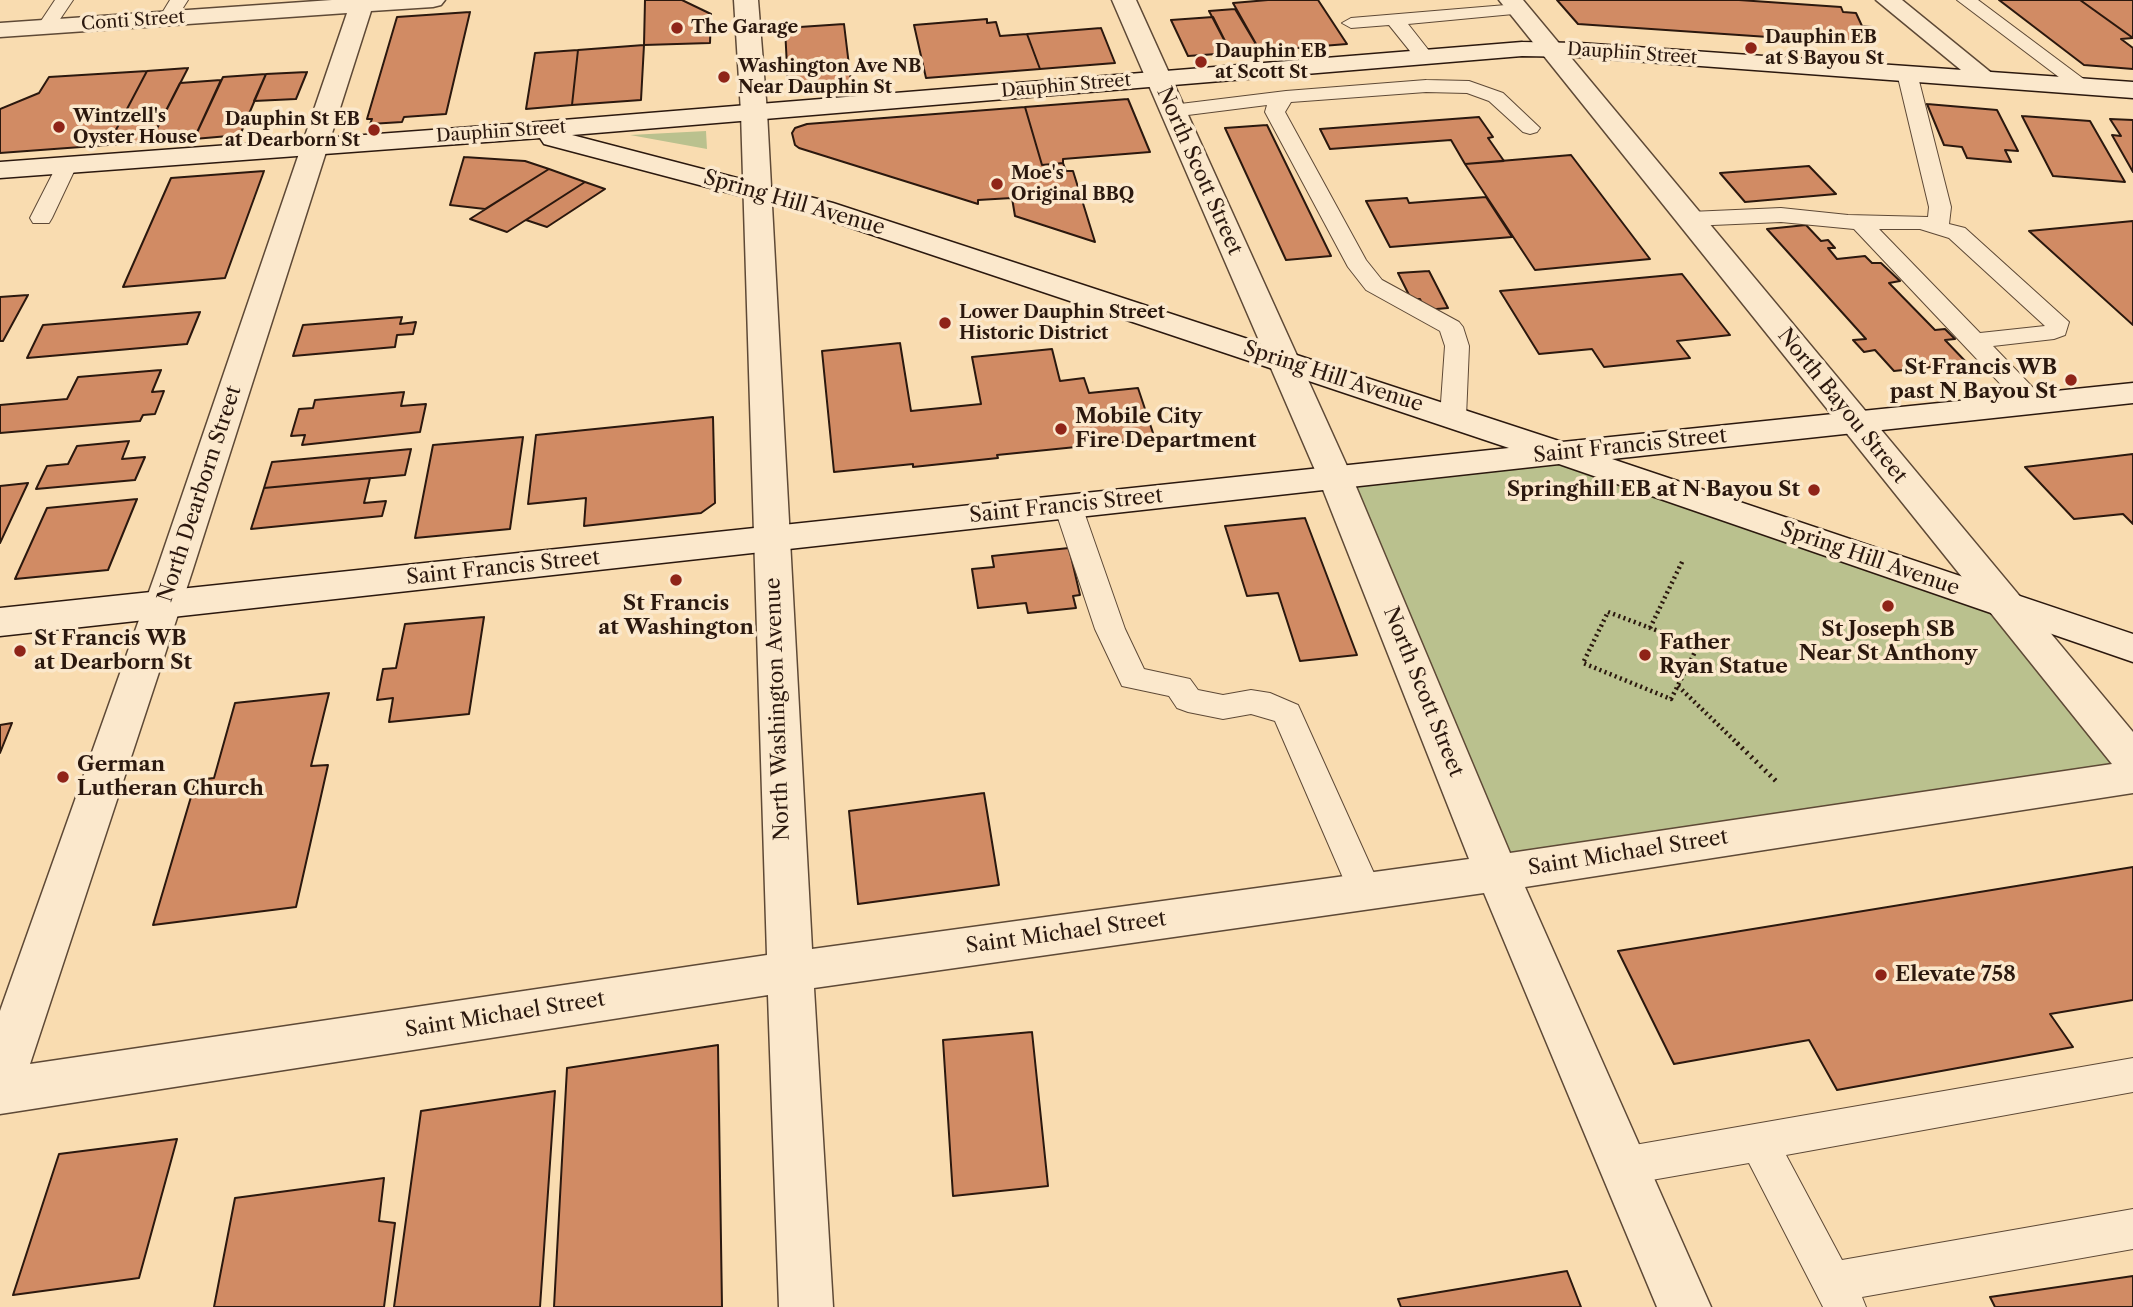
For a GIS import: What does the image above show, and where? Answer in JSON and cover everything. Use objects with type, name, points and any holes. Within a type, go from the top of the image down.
[{"type":"street","name":"Conti Street","points":[[0,30],[46,27],[173,9],[433,0]]},
{"type":"street","name":"North Washington Avenue","points":[[746,0],[754,112],[770,539],[806,1307]]},
{"type":"street","name":"North Scott Street","points":[[1124,0],[1335,477],[1497,873],[1684,1307]]},
{"type":"street","points":[[1888,0],[1987,79]]},
{"type":"street","name":"North Dearborn Street","points":[[0,1080],[163,604],[362,2]]},
{"type":"street","name":"North Bayou Street","points":[[1514,4],[2133,761]]},
{"type":"street","name":"Dauphin Street","points":[[0,170],[754,112],[1165,95],[1425,57],[1521,49],[2133,90]]},
{"type":"street","name":"Spring Hill Avenue","points":[[526,131],[823,209],[1560,453],[2133,648]]},
{"type":"street","name":"Saint Francis Street","points":[[0,622],[2133,393]]},
{"type":"street","name":"Saint Michael Street","points":[[0,1091],[789,972],[1497,873],[2133,777]]},
{"type":"lane","points":[[46,27],[64,0]]},
{"type":"lane","points":[[1966,0],[2083,86]]},
{"type":"lane","points":[[1351,23],[1514,4]]},
{"type":"lane","points":[[1394,19],[1425,57]]},
{"type":"lane","points":[[1907,73],[1940,207],[1938,225]]},
{"type":"lane","points":[[1165,95],[1286,97],[1426,86],[1469,87],[1496,97],[1530,128]]},
{"type":"lane","points":[[1286,97],[1277,104],[1275,112],[1356,262],[1374,285],[1451,327],[1457,346],[1452,417]]},
{"type":"lane","points":[[41,218],[67,165]]},
{"type":"lane","points":[[1690,219],[1781,215],[1860,222],[1921,222],[1957,233],[2057,323],[2057,330],[2046,334],[1974,341]]},
{"type":"lane","points":[[1860,222],[2034,404]]},
{"type":"lane","points":[[1068,506],[1110,629],[1133,678],[1179,688],[1188,700],[1223,707],[1261,704],[1287,713],[1365,891]]},
{"type":"lane","points":[[1623,1166],[1759,1143],[1813,1129],[2133,1075]]},
{"type":"lane","points":[[1759,1143],[1838,1294],[2133,1228]]},
{"type":"path","points":[[1650,628],[1683,560]]},
{"type":"path","points":[[1608,612],[1698,646],[1678,686],[1671,699],[1583,663],[1608,612]]},
{"type":"path","points":[[1678,686],[1778,783]]},
{"type":"green space","points":[[706,131],[707,149],[630,135]]},
{"type":"green space","points":[[1560,453],[2004,604],[2133,761],[1497,873],[1335,477]]},
{"type":"building","name":"The Garage","points":[[645,0],[682,0],[711,14],[710,43],[644,45]]},
{"type":"building","points":[[1318,0],[1347,44],[1260,51],[1233,3]]},
{"type":"building","points":[[1557,0],[1739,0],[1841,7],[1843,12],[1856,13],[1862,26],[1872,27],[1876,36],[1852,34],[1856,43],[1578,24]]},
{"type":"building","points":[[1999,0],[2080,0],[2133,38],[2121,39],[2133,48],[2133,69],[2084,65]]},
{"type":"building","points":[[2080,0],[2133,0],[2133,38]]},
{"type":"building","points":[[1235,9],[1260,51],[1231,53],[1209,11]]},
{"type":"building","points":[[470,12],[446,114],[404,117],[402,122],[370,124],[372,119],[367,119],[397,17]]},
{"type":"building","points":[[1213,17],[1231,53],[1188,56],[1171,20]]},
{"type":"building","points":[[987,19],[987,23],[996,22],[1000,36],[1027,34],[1040,69],[926,78],[914,25]]},
{"type":"building","points":[[844,24],[851,82],[788,86],[785,28]]},
{"type":"building","points":[[1101,28],[1115,63],[1040,69],[1027,34]]},
{"type":"building","points":[[644,45],[641,100],[572,105],[578,50]]},
{"type":"building","points":[[578,50],[572,105],[526,109],[535,53]]},
{"type":"building","points":[[188,68],[150,142],[108,145],[147,71]]},
{"type":"building","name":"Wintzell's Oyster House","points":[[147,71],[108,145],[0,153],[0,109],[39,93],[49,77]]},
{"type":"building","points":[[307,72],[296,99],[254,101],[266,74]]},
{"type":"building","points":[[266,74],[240,135],[194,139],[223,77]]},
{"type":"building","points":[[221,80],[194,139],[150,142],[180,83]]},
{"type":"building","points":[[1128,99],[1150,152],[1063,159],[1063,163],[1042,165],[1025,107]]},
{"type":"building","points":[[1927,104],[1997,110],[2018,151],[2005,150],[2011,162],[1967,158],[1962,147],[1944,145]]},
{"type":"building","name":"Moe's Original BBQ","points":[[1025,107],[1042,165],[1063,163],[1066,171],[1073,171],[1095,242],[1015,216],[1012,198],[978,200],[978,204],[799,148],[795,145],[792,133],[795,128],[807,124]]},
{"type":"building","points":[[2022,116],[2090,121],[2125,182],[2053,176]]},
{"type":"building","points":[[1479,117],[1493,137],[1488,138],[1504,161],[1465,164],[1451,140],[1330,149],[1320,129]]},
{"type":"building","points":[[2110,119],[2133,120],[2133,172],[2112,135],[2121,136]]},
{"type":"building","points":[[1267,125],[1331,256],[1286,260],[1225,128]]},
{"type":"building","points":[[1571,155],[1650,259],[1535,270],[1465,164]]},
{"type":"building","points":[[464,157],[525,161],[549,169],[485,209],[450,205]]},
{"type":"building","points":[[1809,166],[1836,194],[1745,202],[1720,173]]},
{"type":"building","points":[[549,169],[585,182],[507,232],[470,219]]},
{"type":"building","points":[[264,171],[225,278],[123,287],[171,178]]},
{"type":"building","points":[[585,182],[605,189],[547,227],[526,220]]},
{"type":"building","points":[[1486,197],[1512,237],[1390,247],[1366,201],[1407,198],[1409,203]]},
{"type":"building","points":[[2133,221],[2133,325],[2029,231]]},
{"type":"building","points":[[1806,225],[1821,241],[1828,240],[1835,248],[1828,248],[1837,259],[1865,256],[1872,263],[1881,263],[1900,281],[1889,283],[1935,330],[1945,329],[1955,339],[1945,340],[1967,363],[1894,371],[1875,350],[1864,352],[1853,340],[1866,339],[1767,229]]},
{"type":"building","points":[[1429,271],[1448,308],[1425,310],[1420,299],[1411,299],[1398,273]]},
{"type":"building","points":[[1682,274],[1730,335],[1677,341],[1690,358],[1604,367],[1592,349],[1539,354],[1500,291]]},
{"type":"building","points":[[28,295],[3,341],[0,341],[0,297]]},
{"type":"building","points":[[200,312],[187,344],[27,358],[43,325]]},
{"type":"building","points":[[402,317],[400,324],[416,322],[413,334],[397,335],[395,347],[293,356],[303,325]]},
{"type":"building","points":[[900,343],[911,411],[981,404],[972,357],[1052,349],[1060,381],[1084,378],[1089,393],[1138,388],[1155,439],[997,455],[998,458],[913,467],[913,464],[834,472],[822,351]]},
{"type":"building","points":[[161,370],[152,392],[164,391],[155,414],[143,415],[140,421],[0,433],[0,405],[67,399],[78,377]]},
{"type":"building","points":[[404,392],[401,406],[426,404],[420,432],[302,445],[305,435],[291,436],[299,409],[313,408],[315,400]]},
{"type":"building","points":[[713,417],[715,503],[701,513],[584,526],[586,498],[528,504],[536,435]]},
{"type":"building","points":[[523,437],[510,529],[415,538],[433,445]]},
{"type":"building","points":[[129,441],[122,459],[145,457],[135,480],[36,489],[47,466],[68,464],[77,446]]},
{"type":"building","points":[[411,449],[405,475],[264,488],[272,462]]},
{"type":"building","points":[[2133,454],[2133,524],[2123,514],[2074,519],[2025,467]]},
{"type":"building","points":[[370,478],[364,503],[386,501],[382,516],[251,529],[264,488]]},
{"type":"building","points":[[28,483],[0,543],[0,486]]},
{"type":"building","points":[[137,499],[108,570],[15,579],[47,508]]},
{"type":"building","points":[[1305,518],[1357,655],[1300,661],[1278,593],[1247,596],[1225,526]]},
{"type":"building","points":[[1069,548],[1080,595],[1073,596],[1076,608],[1028,613],[1026,603],[978,608],[972,569],[994,567],[992,556]]},
{"type":"building","points":[[484,617],[469,714],[389,722],[393,698],[377,700],[383,669],[396,668],[405,624]]},
{"type":"building","points":[[329,693],[311,766],[328,765],[296,907],[153,925],[196,780],[214,778],[235,703]]},
{"type":"building","points":[[12,723],[0,753],[0,725]]},
{"type":"building","points":[[984,793],[999,885],[858,904],[849,811]]},
{"type":"building","name":"Elevate 758","points":[[2133,867],[2133,1000],[2050,1014],[2073,1047],[1837,1090],[1809,1040],[1674,1064],[1618,951]]},
{"type":"building","points":[[1032,1032],[1048,1186],[953,1196],[943,1040]]},
{"type":"building","points":[[718,1045],[722,1307],[554,1307],[567,1068]]},
{"type":"building","points":[[555,1091],[540,1307],[394,1307],[421,1111]]},
{"type":"building","points":[[177,1139],[139,1278],[13,1295],[59,1154]]},
{"type":"building","points":[[384,1178],[379,1221],[395,1223],[384,1307],[214,1307],[235,1198]]},
{"type":"building","points":[[1567,1271],[1581,1307],[1401,1307],[1398,1299]]},
{"type":"building","points":[[2133,1276],[2133,1307],[1995,1307],[1990,1297]]},
{"type":"place","name":"The Garage","points":[[677,28]]},
{"type":"place","name":"Dauphin EB at S Bayou St","points":[[1751,48]]},
{"type":"place","name":"Dauphin EB at Scott St","points":[[1201,62]]},
{"type":"place","name":"Washington Ave NB Near Dauphin St","points":[[724,77]]},
{"type":"place","name":"Wintzell's Oyster House","points":[[59,127]]},
{"type":"place","name":"Dauphin St EB at Dearborn St","points":[[374,130]]},
{"type":"place","name":"Moe's Original BBQ","points":[[997,184]]},
{"type":"place","name":"Lower Dauphin Street Historic District","points":[[945,323]]},
{"type":"place","name":"St Francis WB past N Bayou St","points":[[2071,380]]},
{"type":"place","name":"Mobile City Fire Department","points":[[1061,429]]},
{"type":"place","name":"Springhill EB at N Bayou St","points":[[1814,490]]},
{"type":"place","name":"St Francis at Washington","points":[[676,580]]},
{"type":"place","name":"St Joseph SB Near St Anthony","points":[[1888,606]]},
{"type":"place","name":"St Francis WB at Dearborn St","points":[[20,651]]},
{"type":"place","name":"Father Ryan Statue","points":[[1645,655]]},
{"type":"place","name":"German Lutheran Church","points":[[63,777]]},
{"type":"place","name":"Elevate 758","points":[[1881,975]]}]
